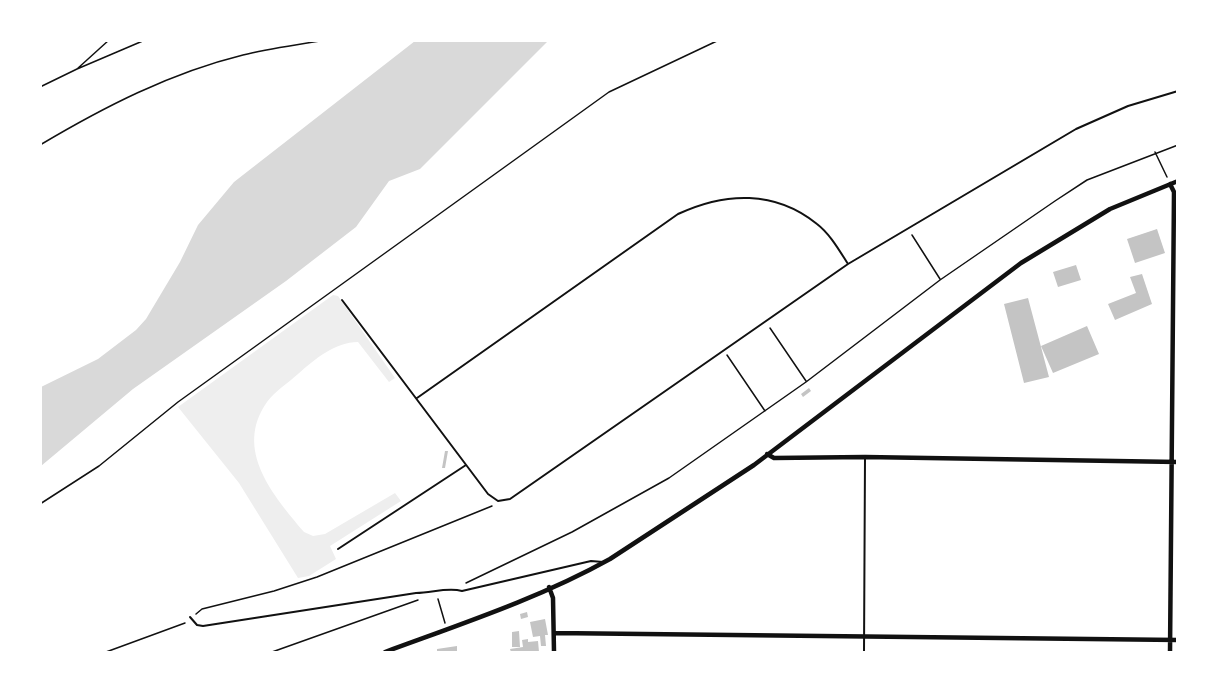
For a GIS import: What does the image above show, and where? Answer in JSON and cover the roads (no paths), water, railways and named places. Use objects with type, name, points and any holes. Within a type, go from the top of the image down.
[{"type":"street","points":[[386,652],[447,629],[606,562],[767,454],[1021,263],[1110,209],[1178,182]]},
{"type":"street","points":[[1170,184],[1174,192],[1170,652]]},
{"type":"street","points":[[767,454],[774,458],[865,457],[1178,462]]},
{"type":"street","points":[[549,587],[553,598],[554,652]]},
{"type":"street","points":[[554,633],[864,639],[1178,640]]},
{"type":"lane","points":[[342,300],[488,494],[498,501],[504,501],[514,498],[848,264],[1076,129],[1128,106],[1178,91]]},
{"type":"lane","points":[[416,399],[678,214],[710,200],[751,197],[786,205],[818,224],[848,264]]},
{"type":"lane","points":[[864,652],[865,457]]},
{"type":"lane","points":[[338,549],[466,465]]},
{"type":"lane","points":[[190,617],[197,625],[203,626],[416,593],[436,593],[450,588],[462,591],[591,561],[606,562]]}]
